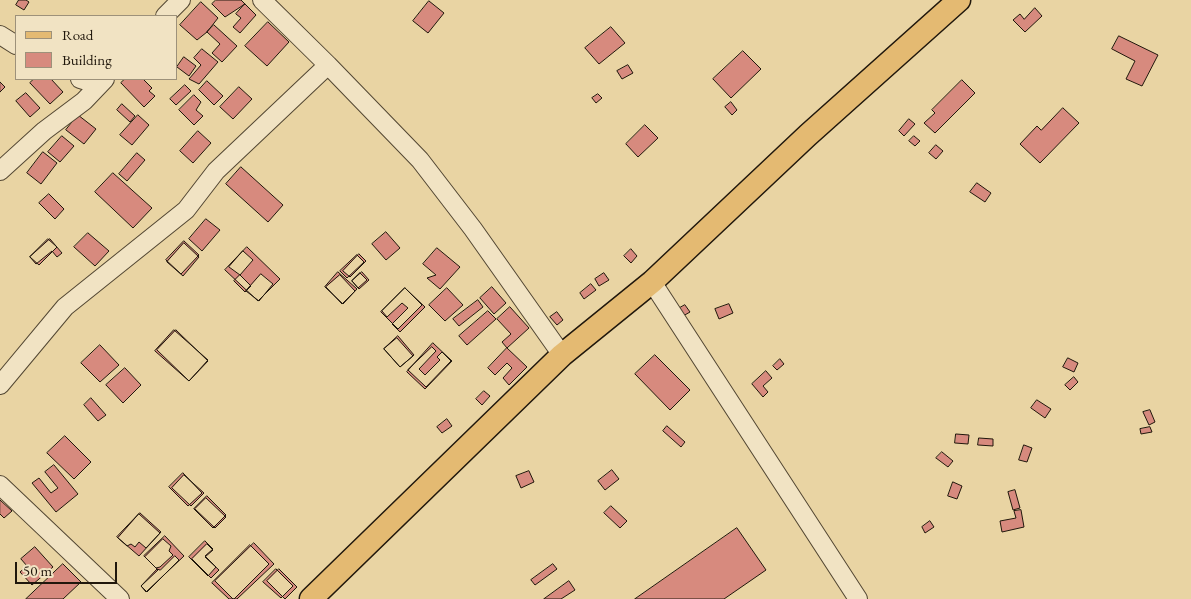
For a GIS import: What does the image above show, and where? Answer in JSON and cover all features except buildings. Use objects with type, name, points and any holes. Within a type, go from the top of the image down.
[{"type":"main road","points":[[311,599],[562,355],[652,282],[808,135],[959,0]]},
{"type":"street","points":[[166,15],[181,0]]},
{"type":"street","points":[[262,0],[420,160],[473,229],[562,355]]},
{"type":"street","points":[[0,35],[15,44]]},
{"type":"street","points":[[0,385],[65,307],[186,210],[216,171],[328,65]]},
{"type":"street","points":[[87,80],[102,82]]},
{"type":"street","points":[[0,171],[44,131],[84,101],[102,82]]},
{"type":"street","points":[[652,282],[858,599]]},
{"type":"street","points":[[0,485],[120,599]]}]
